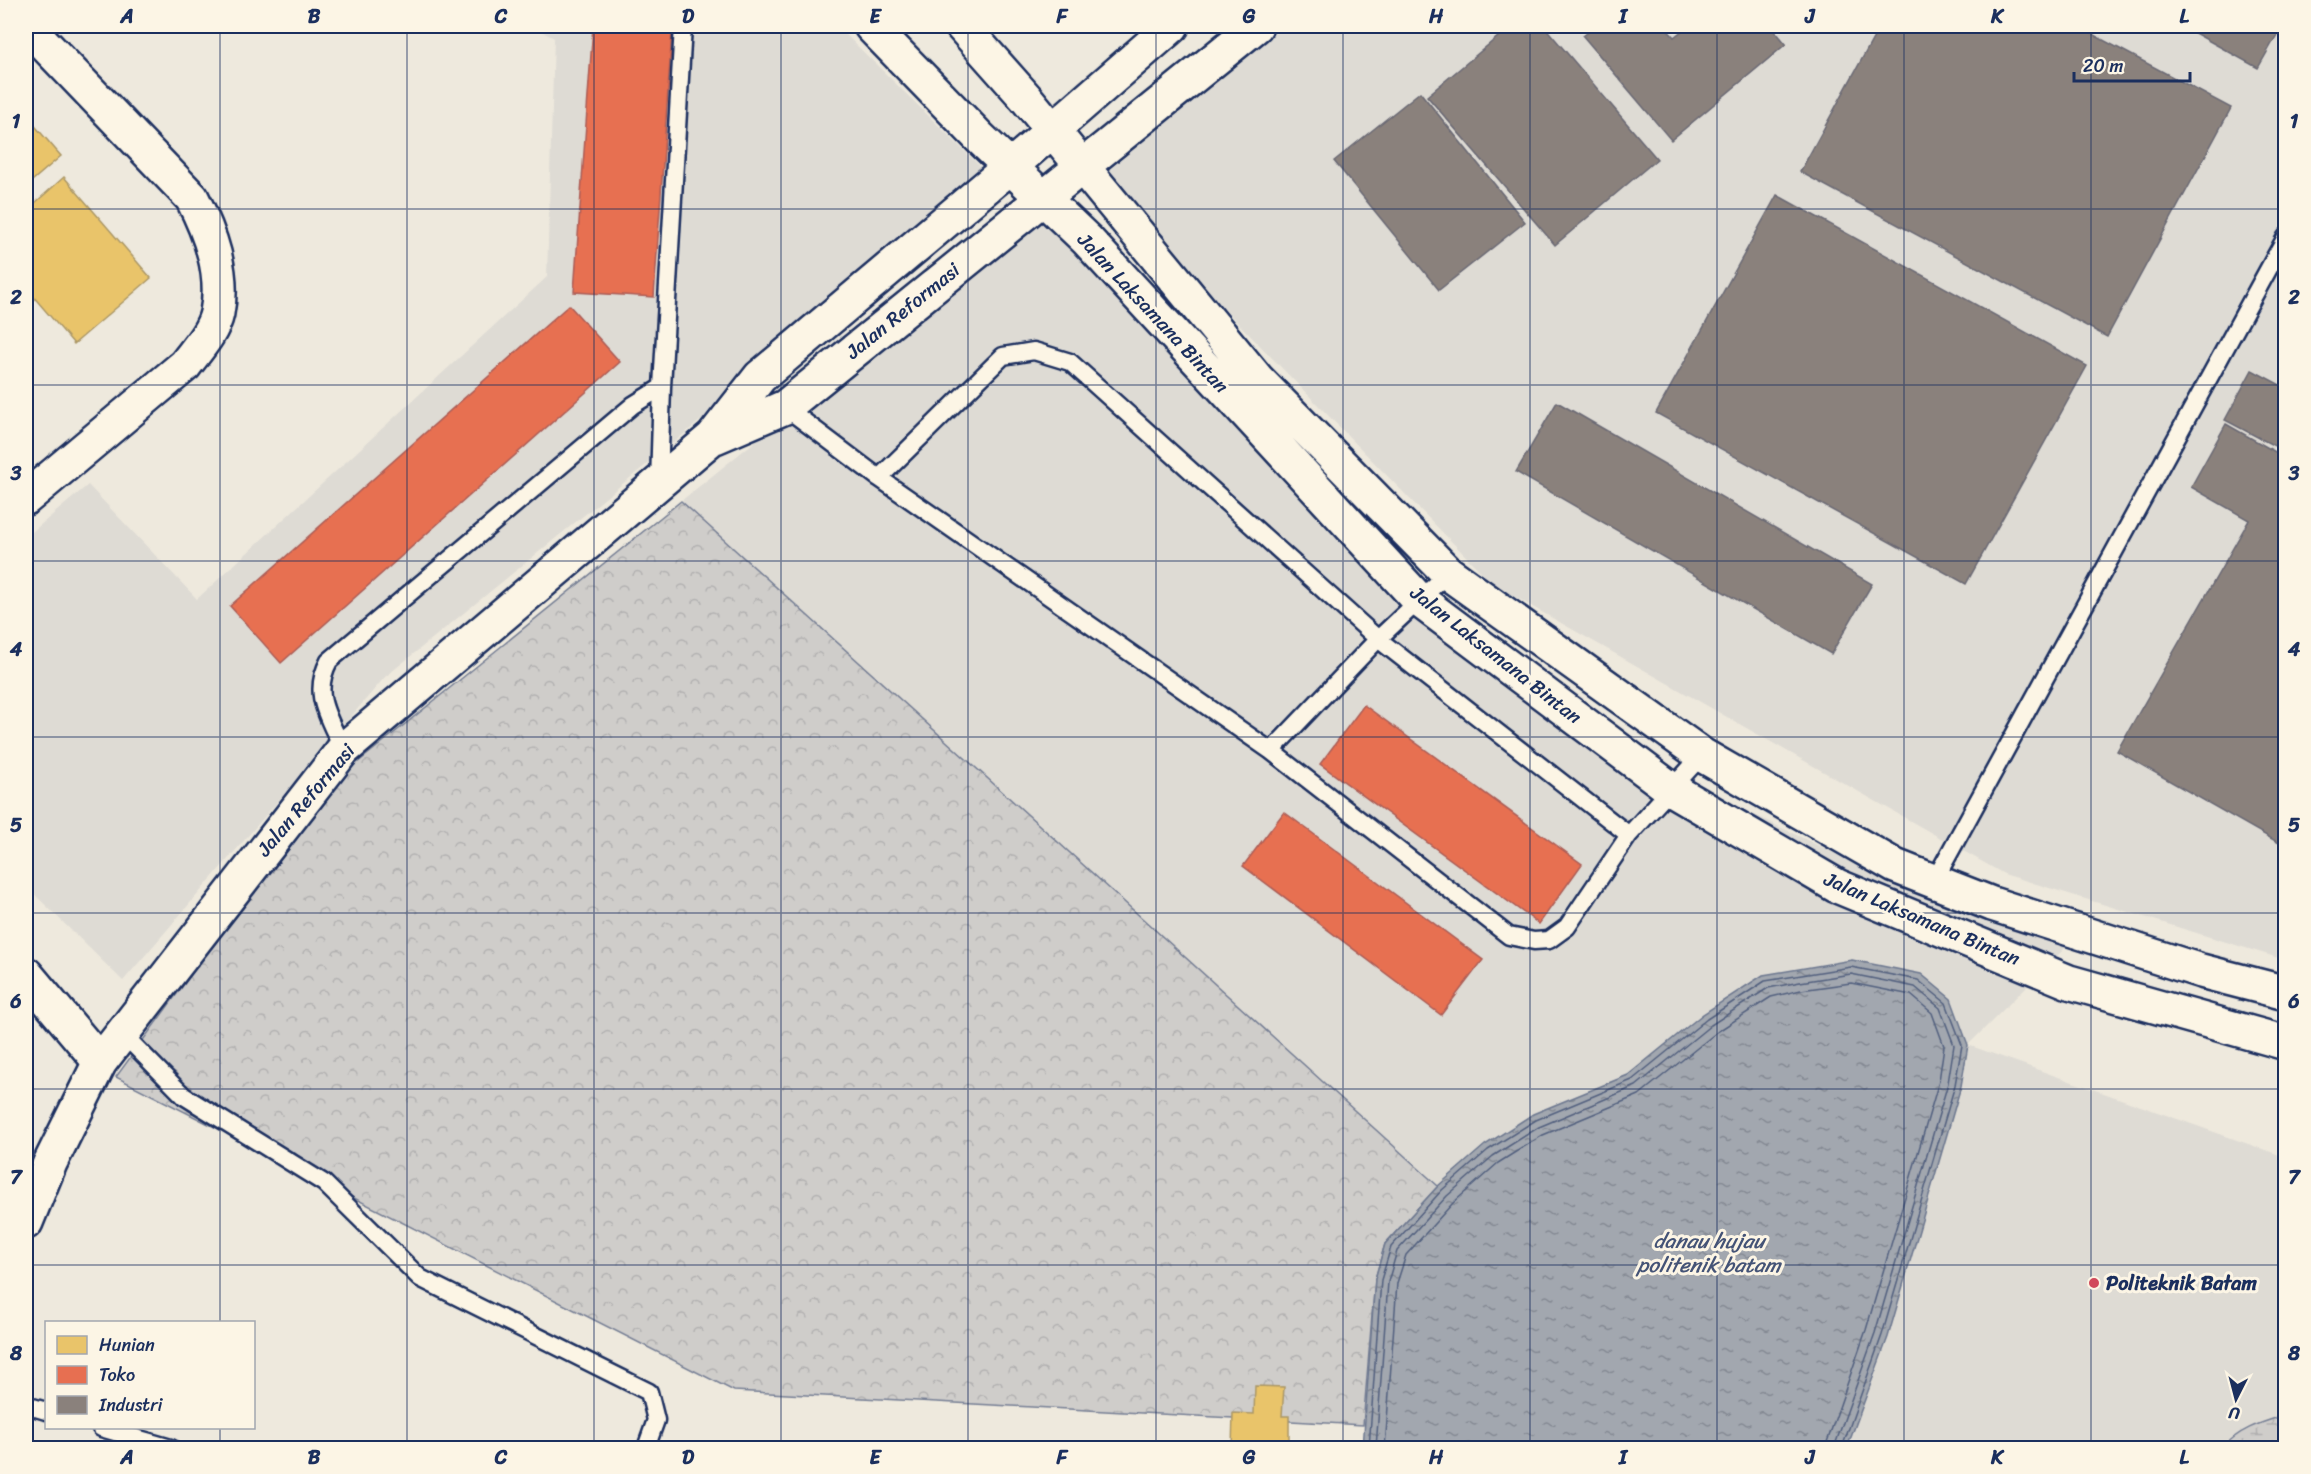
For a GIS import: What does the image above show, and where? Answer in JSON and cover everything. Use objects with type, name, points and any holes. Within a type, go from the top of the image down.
[{"type":"main road","points":[[26,498],[185,365],[206,337],[217,314],[219,279],[210,232],[192,198],[27,26]]},
{"type":"main road","name":"Jalan Laksamana Bintan","points":[[871,26],[1087,240],[1419,600],[1671,789],[1838,885],[2058,977],[2286,1043]]},
{"type":"main road","name":"Jalan Laksamana Bintan","points":[[962,26],[1052,130],[1257,379],[1448,573],[1702,755],[1895,866],[1933,883],[2201,971],[2286,993]]},
{"type":"main road","name":"Jalan Reformasi","points":[[26,1222],[50,1163],[100,1062],[343,750],[713,438],[760,377],[1172,26]]},
{"type":"main road","name":"Jalan Reformasi","points":[[713,438],[785,407],[1257,26]]},
{"type":"main road","points":[[26,974],[100,1062]]},
{"type":"lane","points":[[659,483],[662,387],[683,26]]},
{"type":"lane","points":[[1933,883],[2286,237]]},
{"type":"lane","points":[[879,478],[1003,356],[1034,351],[1050,354],[1070,362],[1378,639],[1629,835]]},
{"type":"lane","points":[[343,750],[320,695],[323,673],[329,661],[633,405],[662,387]]},
{"type":"lane","points":[[785,407],[879,478],[1271,751],[1509,936],[1534,941],[1549,940],[1567,927],[1629,835],[1702,755]]},
{"type":"lane","points":[[1271,751],[1378,639],[1448,573]]},
{"type":"lane","points":[[122,1033],[184,1096],[324,1183],[420,1278],[649,1392],[656,1420],[646,1449]]},
{"type":"lane","points":[[26,1405],[45,1411]]},
{"type":"lane","points":[[104,1429],[171,1449]]},
{"type":"shaded area","points":[[532,26],[837,26],[995,181],[385,677],[123,981],[26,886],[26,537],[88,485],[197,599],[547,277],[554,38]]},
{"type":"shaded area","points":[[1277,26],[2285,26],[2285,960],[2004,874],[1494,585],[1098,180]]},
{"type":"shaded area","points":[[1044,209],[1403,580],[1649,764],[1923,896],[2069,944],[1968,1045],[1951,999],[1852,960],[1763,975],[1628,1075],[1533,1114],[1485,1145],[1438,1186],[681,501]]},
{"type":"shaded area","name":"Politeknik Batam","points":[[1968,1045],[2285,1157],[2285,1448],[1847,1448],[1888,1337],[1961,1086]]},
{"type":"green space","points":[[681,501],[1438,1186],[1385,1244],[1375,1279],[1363,1425],[734,1391],[116,1077],[331,784]]},
{"type":"green space","points":[[2285,1415],[2285,1448],[2223,1448],[2243,1431]]},
{"type":"water","name":"danau hujau politenik batam","points":[[1852,960],[1921,974],[1951,999],[1968,1045],[1961,1086],[1888,1337],[1847,1448],[1363,1448],[1375,1279],[1385,1244],[1438,1186],[1485,1145],[1533,1114],[1628,1075],[1703,1014],[1763,975]]},
{"type":"building: Hunian","points":[[29,119],[61,156],[26,186],[26,122]]},
{"type":"building: Hunian","points":[[64,177],[151,278],[74,344],[26,288],[26,211]]},
{"type":"building: Hunian","points":[[1255,1386],[1284,1387],[1282,1416],[1289,1416],[1289,1448],[1232,1448],[1233,1413],[1254,1414]]},
{"type":"building: Toko","points":[[593,26],[672,31],[654,297],[574,292]]},
{"type":"building: Toko","points":[[569,305],[620,362],[281,663],[230,606]]},
{"type":"building: Toko","points":[[1364,705],[1582,864],[1539,924],[1320,764]]},
{"type":"building: Toko","points":[[1284,812],[1483,960],[1441,1015],[1243,866]]},
{"type":"building: Industri","points":[[1511,26],[1544,26],[1657,159],[1555,245],[1427,96]]},
{"type":"building: Industri","points":[[1596,26],[1664,26],[1674,37],[1688,26],[1771,26],[1786,44],[1671,140],[1583,36]]},
{"type":"building: Industri","points":[[1880,26],[2077,26],[2231,108],[2107,337],[1800,172]]},
{"type":"building: Industri","points":[[2182,26],[2282,26],[2258,68]]},
{"type":"building: Industri","points":[[1420,92],[1525,222],[1439,290],[1334,161]]},
{"type":"building: Industri","points":[[1777,195],[2087,366],[1966,584],[1656,413]]},
{"type":"building: Industri","points":[[2252,370],[2286,388],[2286,452],[2225,420]]},
{"type":"building: Industri","points":[[1557,402],[1872,584],[1831,654],[1516,472]]},
{"type":"building: Industri","points":[[2226,424],[2286,458],[2286,847],[2117,751],[2249,520],[2191,487]]},
{"type":"place","name":"Politeknik Batam","points":[[2094,1283]]}]
